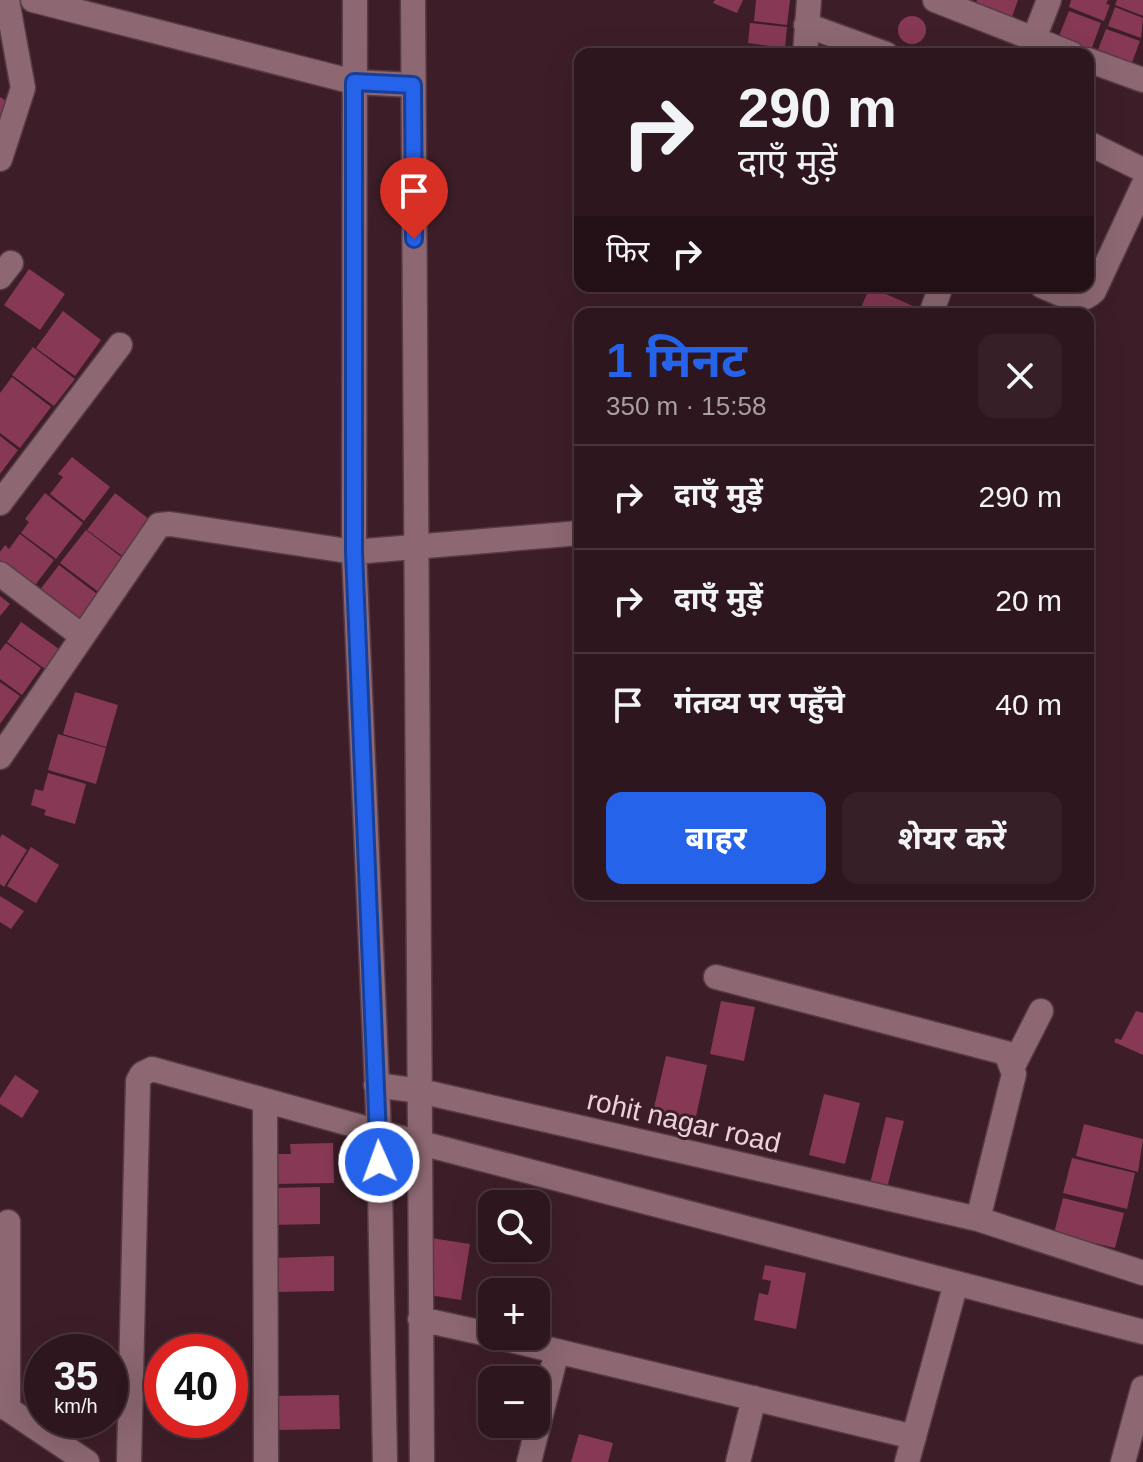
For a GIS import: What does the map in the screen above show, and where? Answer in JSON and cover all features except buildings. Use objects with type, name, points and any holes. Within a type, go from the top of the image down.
[{"type":"street","points":[[0,159],[23,88],[7,0]]},
{"type":"street","points":[[33,0],[354,82],[413,85]]},
{"type":"street","points":[[355,0],[354,552],[379,1132],[385,1462]]},
{"type":"street","points":[[413,0],[422,1462]]},
{"type":"street","points":[[805,48],[809,0]]},
{"type":"street","points":[[935,0],[1031,47],[1049,0]]},
{"type":"street","points":[[806,25],[868,48]]},
{"type":"street","points":[[1094,62],[1143,80]]},
{"type":"street","points":[[1094,146],[1143,170]]},
{"type":"street","points":[[1094,291],[1143,186]]},
{"type":"street","points":[[1057,292],[1077,300],[1087,299],[1093,292]]},
{"type":"street","points":[[0,503],[120,345]]},
{"type":"street","points":[[0,757],[159,525],[170,524],[354,552],[574,534]]},
{"type":"street","points":[[0,574],[82,636]]},
{"type":"street","points":[[716,977],[1006,1053],[1014,1074],[978,1219]]},
{"type":"street","points":[[1012,1068],[1041,1011]]},
{"type":"street","points":[[129,1462],[138,1081],[142,1074],[152,1069],[379,1132],[1143,1332]]},
{"type":"street","name":"rohit nagar road","points":[[376,1085],[420,1091],[978,1219],[1143,1273]]},
{"type":"street","points":[[265,1101],[266,1462]]},
{"type":"street","points":[[8,1222],[4,1408],[87,1462]]},
{"type":"street","points":[[907,1462],[956,1283]]},
{"type":"street","points":[[420,1319],[478,1333]]},
{"type":"street","points":[[550,1349],[914,1437]]},
{"type":"street","points":[[529,1462],[557,1351]]},
{"type":"street","points":[[1123,1462],[1143,1388]]},
{"type":"street","points":[[738,1462],[754,1398]]},
{"type":"route","points":[[379,1162],[354,552],[354,82],[413,85],[414,239]]}]
